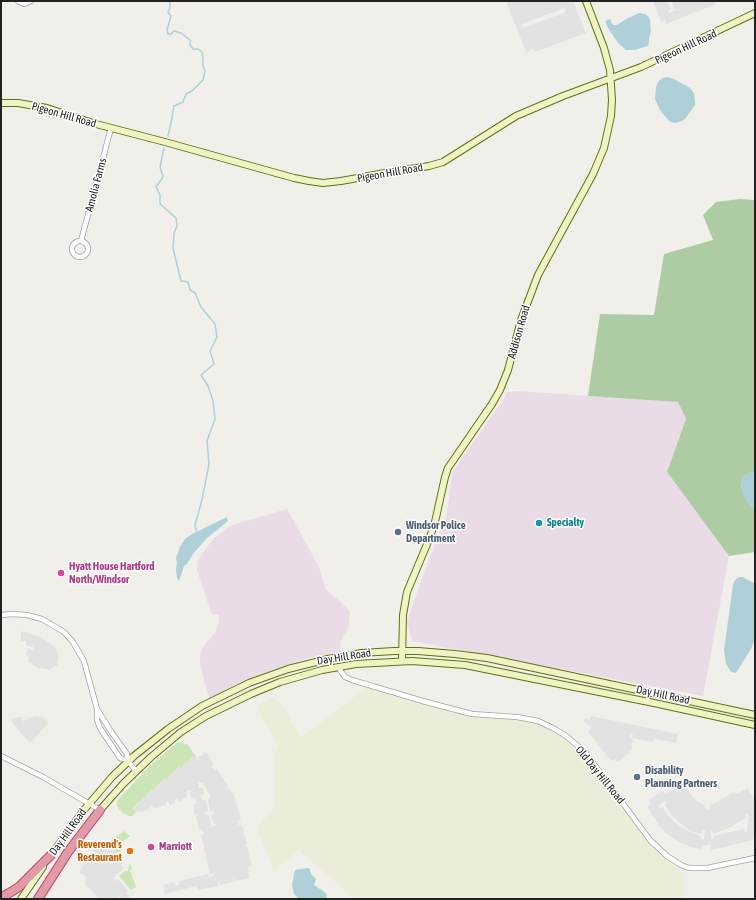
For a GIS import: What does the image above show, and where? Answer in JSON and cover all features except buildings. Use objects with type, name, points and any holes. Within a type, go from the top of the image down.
[{"type":"highway","points":[[38,899],[68,852],[100,810]]},
{"type":"highway","points":[[1,898],[19,888],[51,855]]},
{"type":"main road","name":"Addison Road","points":[[402,661],[403,615],[407,592],[430,537],[448,468],[500,390],[508,370],[524,313],[538,275],[599,162],[608,135],[611,116],[611,79],[604,48],[586,1]]},
{"type":"main road","name":"Pigeon Hill Road","points":[[1,102],[34,105],[111,128],[294,178],[331,183],[429,166],[443,162],[516,116],[562,96],[611,79],[669,55],[755,14]]},
{"type":"main road","name":"Day Hill Road","points":[[21,899],[89,803],[128,761],[158,736],[183,718],[224,695],[255,680],[308,663],[336,657],[379,652],[440,652],[487,658],[755,715]]},
{"type":"main road","name":"Day Hill Road","points":[[100,810],[156,752],[181,732],[206,716],[230,703],[280,682],[338,667],[365,663],[402,661],[465,664],[755,725]]},
{"type":"main road","points":[[277,672],[280,682]]},
{"type":"main road","points":[[604,693],[607,684]]},
{"type":"main road","points":[[224,695],[230,703]]},
{"type":"main road","points":[[692,711],[693,702]]},
{"type":"street","points":[[18,1],[24,4],[31,1]]},
{"type":"street","name":"Amolia Farms","points":[[81,241],[111,128]]},
{"type":"street","points":[[1,615],[27,615],[42,619],[64,632],[73,642],[84,661],[97,709],[97,720],[101,731],[120,758],[128,761]]},
{"type":"street","name":"Old Day Hill Road","points":[[338,667],[345,676],[352,680],[426,702],[463,712],[538,721],[553,728],[566,736],[585,752],[650,840],[667,856],[681,865],[689,868],[707,868],[755,858]]},
{"type":"street","points":[[97,709],[127,754],[128,761],[136,771]]},
{"type":"street","points":[[1,756],[43,777],[100,810]]},
{"type":"shaded area","points":[[506,1],[573,1],[586,33],[535,52],[534,49],[526,52]],"holes":[[[564,8],[566,12],[523,28],[522,24]]]},
{"type":"shaded area","points":[[653,1],[668,1],[671,10],[668,11],[669,13],[678,9],[674,9],[671,1],[715,1],[716,4],[666,24],[665,20],[661,21]]},
{"type":"shaded area","points":[[518,391],[678,402],[686,419],[667,472],[729,556],[703,696],[412,641],[407,622],[423,575],[447,514],[452,473],[508,392]]},
{"type":"shaded area","points":[[287,509],[319,567],[325,588],[350,611],[349,626],[340,642],[341,653],[311,657],[277,668],[236,684],[210,699],[200,663],[200,655],[204,646],[215,633],[219,622],[219,614],[212,615],[197,570],[198,560],[213,539],[232,525]]},
{"type":"shaded area","points":[[21,631],[41,637],[55,647],[59,656],[57,666],[54,666],[50,670],[42,668],[39,669],[28,661],[29,657],[26,655],[28,648],[33,650],[35,645],[33,644],[32,647],[26,645],[26,641],[21,641]]},
{"type":"shaded area","points":[[38,716],[39,718],[42,716],[49,723],[30,743],[11,720],[13,718],[22,717],[23,722],[30,717]]},
{"type":"shaded area","points":[[591,716],[678,734],[676,743],[655,739],[653,742],[632,738],[633,734],[631,734],[630,738],[633,739],[631,750],[627,750],[629,753],[617,762],[615,759],[611,761],[588,732],[592,728],[583,721],[586,718],[590,720]]},
{"type":"shaded area","points":[[206,752],[214,764],[212,767],[214,771],[217,769],[228,786],[224,789],[229,788],[236,800],[232,803],[236,802],[241,820],[237,821],[238,825],[242,825],[247,844],[243,846],[247,846],[252,866],[248,867],[249,878],[235,881],[233,877],[233,882],[220,885],[218,881],[218,886],[198,890],[196,886],[165,894],[163,885],[175,882],[175,885],[178,885],[179,881],[208,874],[209,877],[214,875],[214,873],[210,874],[206,857],[210,855],[206,856],[201,835],[204,834],[203,829],[199,829],[196,816],[199,814],[195,815],[193,805],[197,803],[195,797],[191,798],[190,792],[193,790],[186,792],[187,796],[179,802],[177,798],[175,799],[175,803],[170,805],[168,801],[166,802],[166,805],[154,808],[153,805],[147,811],[136,812],[133,809],[140,802],[143,804],[141,801],[152,790],[155,792],[153,789],[165,778],[168,781],[169,780],[167,777],[180,767],[182,770],[182,766],[193,757],[196,760]],"holes":[[[199,782],[203,783],[211,797],[208,799],[210,811],[214,811],[215,814],[211,815],[214,824],[217,823],[217,825],[208,827],[211,825],[209,815],[205,815],[205,812],[208,811],[206,800],[202,800],[200,796],[204,794],[203,788],[198,788]]]},
{"type":"shaded area","points":[[685,785],[691,795],[698,802],[705,805],[705,808],[710,809],[710,805],[734,792],[737,794],[747,788],[755,801],[755,836],[753,837],[753,840],[711,850],[711,845],[703,846],[702,849],[691,847],[679,842],[661,828],[647,807],[651,804],[649,800],[663,791],[666,794],[671,790]],"holes":[[[665,801],[667,802],[665,805],[669,812],[682,825],[691,831],[701,834],[702,830],[705,831],[704,839],[701,839],[700,836],[682,828],[673,821],[662,807],[659,808],[659,806]],[[747,813],[749,816],[747,833],[744,829],[713,836],[713,839],[711,839],[711,830],[713,834],[729,828],[746,818],[745,815]]]},
{"type":"shaded area","points":[[103,840],[107,848],[111,846],[116,852],[113,855],[117,859],[120,857],[124,862],[121,865],[124,868],[113,878],[115,881],[118,879],[128,891],[126,894],[130,896],[127,899],[119,899],[121,897],[120,896],[116,899],[99,899],[84,882],[87,878],[79,872],[94,848]]},
{"type":"green space","points":[[740,199],[755,200],[755,472],[743,477],[741,487],[755,510],[755,552],[729,556],[667,472],[686,419],[678,402],[588,396],[600,314],[654,315],[664,254],[713,240],[703,215],[716,202]]},
{"type":"green space","points":[[367,687],[472,715],[538,722],[576,747],[651,842],[683,874],[683,899],[355,899],[299,850],[274,871],[257,828],[275,806],[273,754],[279,747],[258,710],[260,705],[265,701],[272,699],[277,700],[302,737]]},
{"type":"green space","points":[[181,742],[188,745],[196,759],[195,760],[193,757],[182,770],[179,767],[168,777],[168,781],[166,778],[154,789],[155,792],[152,790],[141,801],[143,804],[139,802],[133,808],[136,812],[132,816],[122,813],[117,806],[117,802],[120,797],[153,763],[177,743]]},
{"type":"green space","points":[[124,831],[130,836],[121,843],[120,851],[114,856],[113,854],[116,852],[108,848],[106,845]]},
{"type":"green space","points":[[129,864],[132,869],[130,870],[136,887],[131,890],[119,876],[125,871],[128,871]]},
{"type":"water","points":[[639,13],[645,14],[650,20],[651,32],[648,46],[634,50],[626,50],[618,43],[605,21],[610,19],[613,25],[617,25]]},
{"type":"water","points":[[668,77],[690,88],[694,93],[695,105],[685,119],[680,122],[674,123],[669,121],[660,110],[655,99],[658,82],[662,78]]},
{"type":"water","points":[[755,472],[755,510],[744,497],[741,487],[743,477],[746,474]]},
{"type":"water","points":[[227,517],[228,521],[206,539],[184,566],[179,581],[177,578],[176,558],[185,539]]},
{"type":"water","points":[[739,577],[743,577],[755,584],[755,639],[751,649],[736,673],[731,672],[726,664],[724,650],[733,585],[735,580]]},
{"type":"water","points":[[310,869],[311,874],[316,879],[314,885],[326,893],[327,897],[325,899],[299,899],[294,894],[292,885],[295,870]]},
{"type":"waterway","points":[[168,136],[174,106],[183,102],[186,94],[192,91],[203,80],[205,71],[202,52],[198,49],[193,49],[190,45],[190,40],[181,33],[174,31],[171,34],[168,34],[167,30],[171,16],[168,12],[170,8],[170,1]]},
{"type":"waterway","points":[[164,148],[160,167],[163,177],[156,187],[160,195],[160,204],[176,218],[177,226],[174,233],[173,248],[181,281],[188,282],[190,290],[195,293],[201,307],[215,324],[217,337],[210,351],[214,364],[201,375],[208,386],[213,401],[215,419],[207,441],[209,464],[202,500],[195,525],[197,533]]},
{"type":"place","name":"Specialty","points":[[539,523]]},
{"type":"place","name":"Windsor Police Department","points":[[398,532]]},
{"type":"place","name":"Hyatt House Hartford North/Windsor","points":[[61,573]]},
{"type":"place","name":"Disability Planning Partners","points":[[637,777]]},
{"type":"place","name":"Marriott","points":[[151,847]]},
{"type":"place","name":"Reverend's Restaurant","points":[[130,851]]}]
